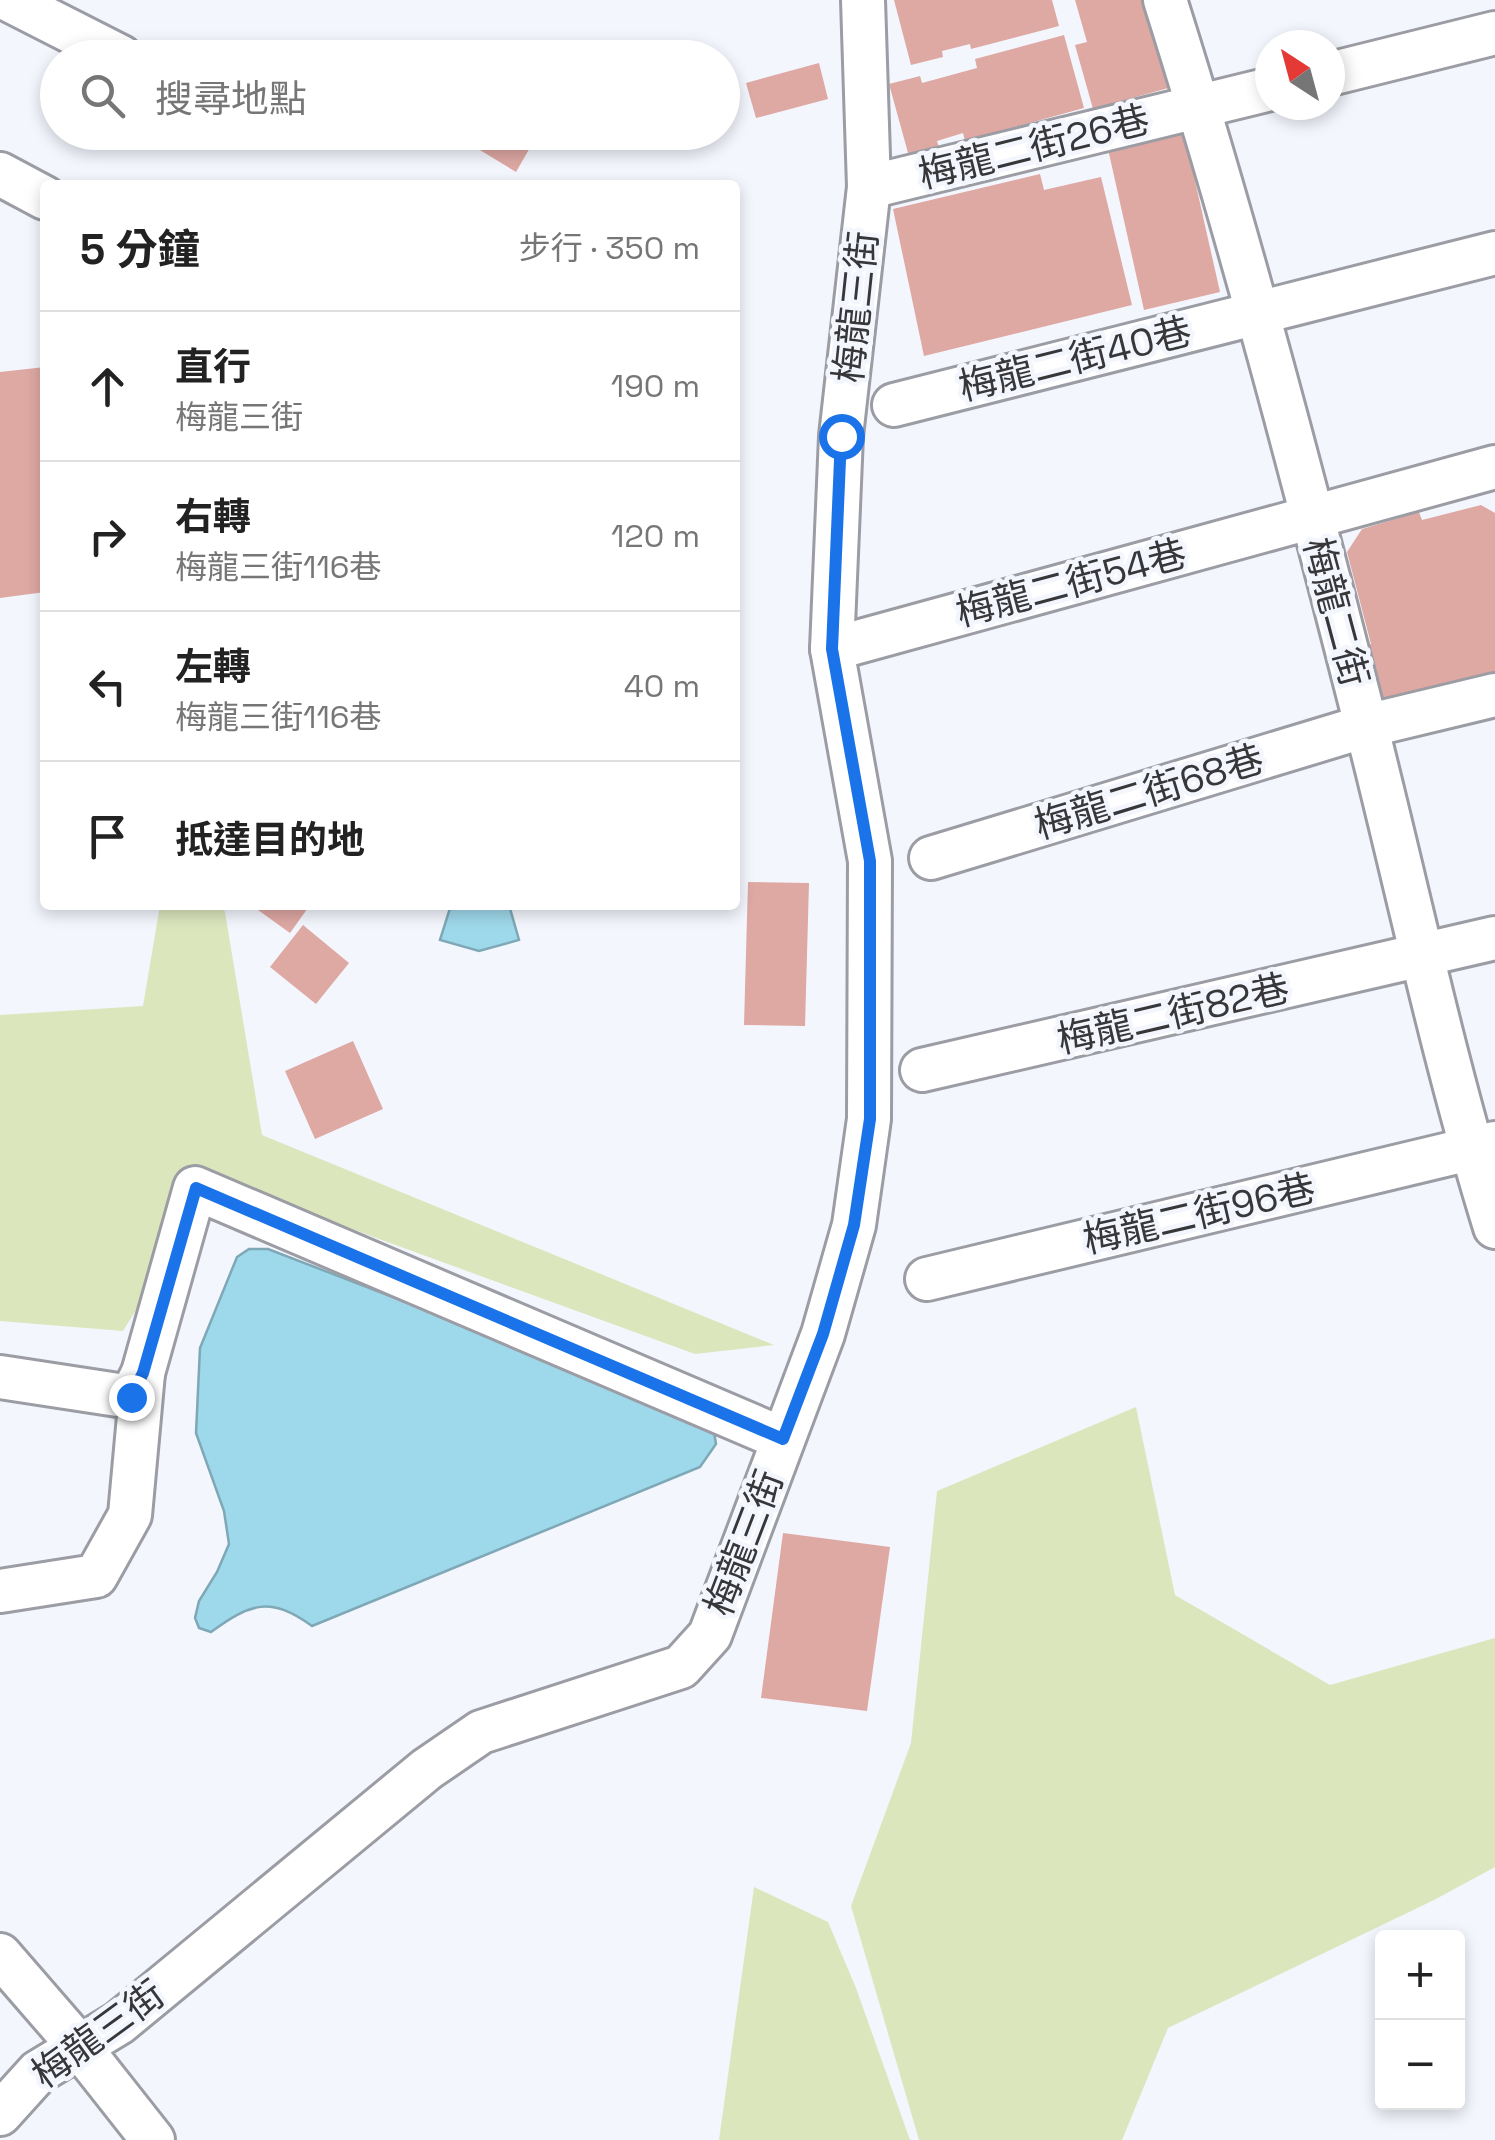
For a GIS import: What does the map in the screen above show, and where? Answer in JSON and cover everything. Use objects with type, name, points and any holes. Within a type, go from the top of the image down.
[{"type":"street","points":[[9,0],[86,40]]},
{"type":"street","name":"梅龍二街","points":[[1165,0],[1256,312],[1424,957],[1483,1146],[1495,1226]]},
{"type":"street","name":"梅龍三街","points":[[0,2114],[38,2072],[120,2023],[428,1769],[481,1732],[680,1667],[710,1635],[823,1334],[854,1225],[870,1119],[870,861],[832,649],[841,436],[869,186],[874,3]]},
{"type":"street","points":[[1345,70],[1495,33]]},
{"type":"street","name":"梅龍二街26巷","points":[[869,186],[1255,93]]},
{"type":"street","points":[[0,174],[40,195]]},
{"type":"street","name":"梅龍二街40巷","points":[[894,405],[1495,253]]},
{"type":"street","name":"梅龍二街54巷","points":[[832,649],[1495,467]]},
{"type":"street","name":"梅龍二街68巷","points":[[931,858],[1366,726],[1495,695]]},
{"type":"street","name":"梅龍二街82巷","points":[[922,1070],[1495,938]]},
{"type":"street","name":"梅龍二街96巷","points":[[927,1279],[1483,1146]]},
{"type":"street","points":[[0,1376],[131,1397],[143,1373],[196,1188],[783,1439]]},
{"type":"street","points":[[0,1591],[96,1576],[130,1516],[143,1373]]},
{"type":"street","points":[[0,1955],[153,2140]]},
{"type":"green space","points":[[159,910],[224,910],[262,1135],[774,1345],[695,1354],[217,1180],[123,1331],[0,1321],[0,1015],[143,1006]]},
{"type":"green space","points":[[1136,1407],[1175,1595],[1330,1685],[1495,1638],[1495,1867],[1168,2028],[1122,2140],[919,2140],[851,1906],[911,1743],[937,1491]]},
{"type":"green space","points":[[754,1887],[828,1922],[910,2140],[719,2140]]},
{"type":"water","points":[[449,910],[510,910],[519,940],[479,951],[440,940]]},
{"type":"water","points":[[249,1249],[268,1249],[712,1420],[716,1444],[700,1467],[312,1626],[284,1610],[261,1607],[249,1609],[211,1632],[199,1628],[195,1618],[199,1601],[229,1544],[224,1511],[196,1433],[200,1348],[237,1257]]},
{"type":"building","points":[[894,0],[1052,0],[1059,26],[971,49],[970,44],[942,51],[943,57],[911,65]]},
{"type":"building","points":[[1075,0],[1148,0],[1172,87],[1093,109],[1075,45],[1087,42]]},
{"type":"building","points":[[1064,35],[1084,108],[965,141],[963,133],[937,141],[940,151],[910,160],[889,84],[920,76],[922,83],[977,68],[975,59]]},
{"type":"building","points":[[819,63],[828,99],[756,118],[746,83]]},
{"type":"building","points":[[1184,132],[1220,292],[1144,310],[1108,149]]},
{"type":"building","points":[[480,150],[529,150],[516,172]]},
{"type":"building","points":[[1040,174],[1044,190],[1101,177],[1132,305],[924,356],[893,209]]},
{"type":"building","points":[[40,368],[40,593],[0,598],[0,372]]},
{"type":"building","points":[[1481,505],[1495,513],[1495,679],[1383,710],[1347,552],[1362,529],[1419,512],[1422,520]]},
{"type":"building","points":[[748,882],[809,883],[805,1026],[744,1025]]},
{"type":"building","points":[[258,910],[306,910],[290,933]]},
{"type":"building","points":[[303,925],[349,963],[316,1004],[270,967]]},
{"type":"building","points":[[353,1041],[383,1109],[315,1139],[285,1071]]},
{"type":"building","points":[[783,1533],[890,1547],[867,1711],[761,1698]]},
{"type":"route","points":[[131,1397],[143,1373],[196,1188],[783,1439],[823,1334],[854,1225],[870,1119],[870,861],[832,649],[841,436]]}]
